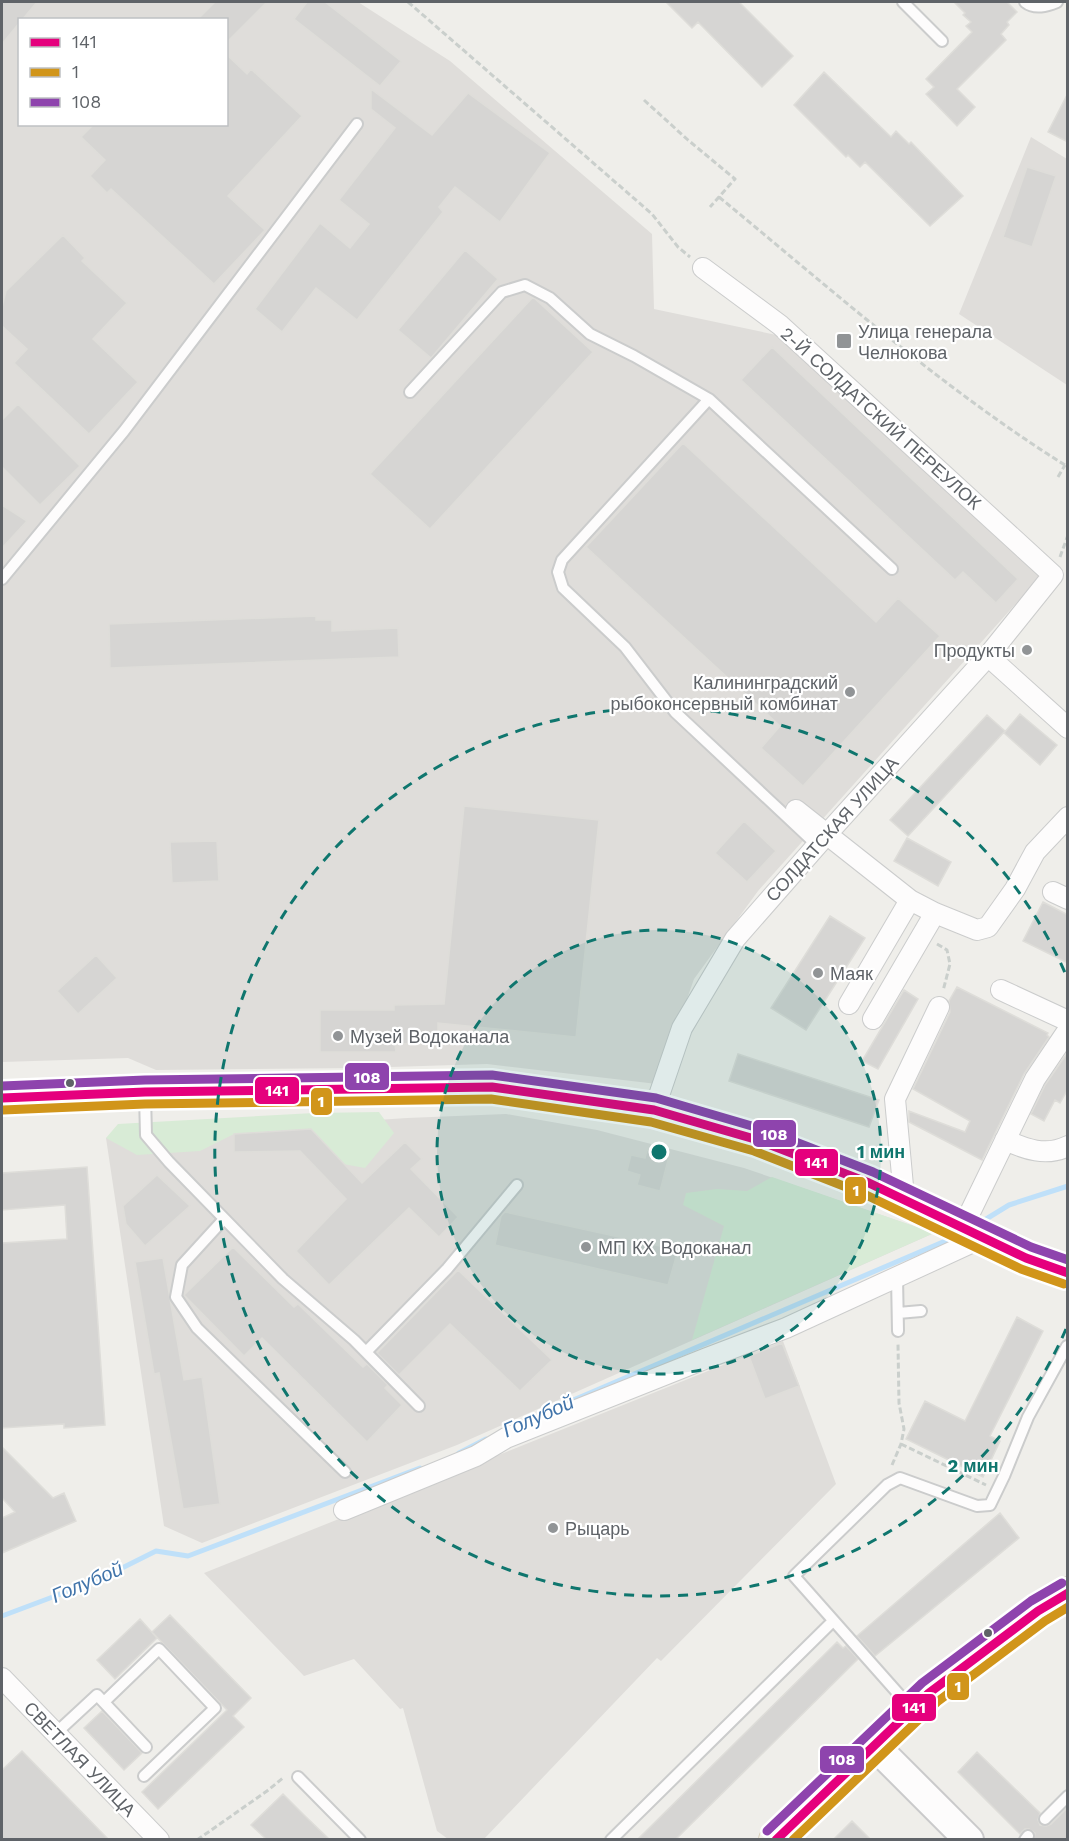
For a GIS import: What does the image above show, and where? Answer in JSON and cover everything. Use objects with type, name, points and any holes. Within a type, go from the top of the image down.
[{"type":"main road","points":[[2,1098],[145,1092],[492,1087],[654,1110],[758,1140],[901,1191],[969,1230],[1026,1258],[1068,1273]]},
{"type":"main road","points":[[1026,1258],[1068,1287]]},
{"type":"main road","points":[[1038,1611],[1068,1573]]},
{"type":"main road","points":[[775,1839],[911,1709],[1038,1611],[1068,1593]]},
{"type":"main road","points":[[874,1745],[969,1839]]},
{"type":"street","name":"2-Й СОЛДАТСКИЙ ПЕРЕУЛОК","points":[[703,268],[780,325],[1060,575]]},
{"type":"street","name":"СОЛДАТСКАЯ УЛИЦА","points":[[654,1110],[682,1028],[735,939],[1060,575]]},
{"type":"street","points":[[988,656],[1068,728]]},
{"type":"street","points":[[796,810],[822,839],[910,900],[977,930],[988,927],[1015,889],[1035,852],[1068,817]]},
{"type":"street","points":[[849,1004],[910,900]]},
{"type":"street","points":[[873,1019],[935,913]]},
{"type":"street","points":[[1001,990],[1068,1021]]},
{"type":"street","points":[[901,1191],[895,1099],[939,1007]]},
{"type":"street","points":[[344,1510],[476,1456],[506,1438],[786,1329],[897,1277],[969,1230],[1005,1140],[1035,1079],[1068,1030]]},
{"type":"street","points":[[1005,1140],[1025,1149],[1044,1152],[1068,1146]]},
{"type":"street","name":"СВЕТЛАЯ УЛИЦА","points":[[2,1678],[159,1839]]},
{"type":"lane","points":[[903,2],[942,41]]},
{"type":"lane","points":[[1025,2],[1029,5],[1044,7],[1057,2]]},
{"type":"lane","points":[[2,579],[124,431],[357,124]]},
{"type":"lane","points":[[410,392],[502,292],[525,285],[550,298],[590,334],[709,399],[892,569]]},
{"type":"lane","points":[[709,399],[562,560],[558,572],[563,588],[625,646],[675,712],[822,839]]},
{"type":"lane","points":[[145,1092],[146,1135],[283,1279],[366,1352],[420,1406]]},
{"type":"lane","points":[[366,1352],[447,1269],[517,1185]]},
{"type":"lane","points":[[224,1219],[182,1265],[176,1297],[197,1328],[345,1472]]},
{"type":"lane","points":[[897,1277],[898,1331]]},
{"type":"lane","points":[[898,1313],[921,1311]]},
{"type":"lane","points":[[911,1709],[832,1622],[794,1576],[886,1485],[900,1478],[977,1506],[990,1505],[1028,1417],[1067,1346]]},
{"type":"lane","points":[[611,1839],[832,1622]]},
{"type":"lane","points":[[104,1702],[159,1649],[215,1708],[144,1776]]},
{"type":"lane","points":[[56,1733],[97,1695],[146,1747]]},
{"type":"lane","points":[[298,1777],[360,1839]]},
{"type":"lane","points":[[1045,1819],[1068,1796]]},
{"type":"path","points":[[408,2],[652,214],[678,248],[703,268]]},
{"type":"path","points":[[644,100],[735,179],[710,207]]},
{"type":"path","points":[[719,197],[971,401],[1066,466],[1058,477]]},
{"type":"path","points":[[922,936],[947,950],[950,964],[939,1007]]},
{"type":"path","points":[[894,1481],[892,1466],[901,1444],[903,1429],[899,1403],[898,1331]]},
{"type":"path","points":[[901,1444],[990,1487]]},
{"type":"path","points":[[197,1839],[267,1791],[284,1776]]},
{"type":"shaded area","points":[[2,2],[358,2],[450,61],[652,234],[654,309],[786,337],[1046,570],[758,891],[694,979],[657,1084],[487,1064],[156,1070],[128,1058],[2,1062]]},
{"type":"shaded area","points":[[1031,137],[1067,159],[1067,385],[959,314]]},
{"type":"shaded area","points":[[506,1114],[597,1130],[744,1168],[934,1233],[457,1445],[202,1543],[164,1526],[106,1138],[407,1118]]},
{"type":"shaded area","name":"Рыцарь","points":[[783,1341],[836,1484],[661,1661],[657,1658],[484,1839],[448,1839],[437,1831],[403,1708],[400,1709],[354,1659],[304,1676],[204,1573]]},
{"type":"green space","points":[[379,1112],[394,1133],[365,1168],[343,1164],[310,1129],[234,1134],[200,1151],[137,1155],[106,1138],[118,1124],[314,1113]]},
{"type":"green space","points":[[772,1177],[934,1233],[692,1340],[724,1226],[683,1205],[686,1193],[717,1189],[747,1191]]},
{"type":"building","points":[[2,2],[37,2],[24,18],[18,18],[18,24],[2,44]]},
{"type":"building","points":[[215,2],[267,2],[228,41],[228,18],[199,18]]},
{"type":"building","points":[[307,2],[325,2],[401,61],[380,86],[294,19]]},
{"type":"building","points":[[666,2],[739,2],[793,56],[762,87],[698,22],[692,28]]},
{"type":"building","points":[[954,2],[1007,2],[1017,12],[1007,22],[1009,25],[1001,34],[1006,40],[957,89],[975,107],[957,126],[926,94],[934,87],[926,79],[972,32],[966,26],[971,22]]},
{"type":"building","points":[[228,56],[247,74],[251,69],[302,116],[228,196],[265,230],[214,284],[111,189],[107,193],[90,176],[105,160],[81,137],[92,126],[228,126]]},
{"type":"building","points":[[824,72],[891,137],[896,131],[909,144],[911,142],[963,196],[930,226],[865,162],[860,167],[848,155],[846,157],[794,105]]},
{"type":"building","points":[[371,89],[432,135],[468,93],[550,153],[500,222],[455,187],[439,207],[443,212],[357,320],[316,288],[282,332],[255,309],[320,223],[350,248],[369,224],[339,200],[395,128],[371,109]]},
{"type":"building","points":[[1068,93],[1068,142],[1048,132]]},
{"type":"building","points":[[1027,167],[1056,176],[1032,247],[1003,237]]},
{"type":"building","points":[[63,235],[85,258],[82,261],[127,303],[93,339],[138,382],[89,434],[14,363],[27,349],[2,326],[2,307],[6,291]]},
{"type":"building","points":[[465,250],[498,279],[431,358],[398,330]]},
{"type":"building","points":[[533,297],[593,352],[430,529],[370,474]]},
{"type":"building","points":[[772,347],[1018,579],[996,603],[963,572],[955,580],[741,380]]},
{"type":"building","points":[[18,404],[80,466],[40,505],[2,467],[2,420]]},
{"type":"building","points":[[683,443],[876,622],[898,598],[940,636],[803,786],[761,748],[780,726],[586,547]]},
{"type":"building","points":[[2,505],[27,521],[2,548]]},
{"type":"building","points":[[316,616],[316,620],[332,620],[332,631],[398,628],[399,657],[110,668],[109,624]]},
{"type":"building","points":[[1020,714],[1057,745],[1040,765],[1004,733]]},
{"type":"building","points":[[987,715],[1005,731],[908,836],[890,820]]},
{"type":"building","points":[[464,806],[599,820],[576,1037],[438,1023],[438,1043],[395,1044],[396,1052],[320,1052],[320,1010],[394,1010],[394,1005],[444,1004]]},
{"type":"building","points":[[744,821],[776,851],[747,882],[715,853]]},
{"type":"building","points":[[907,838],[951,862],[938,886],[894,861]]},
{"type":"building","points":[[217,841],[219,881],[172,883],[170,842]]},
{"type":"building","points":[[1043,902],[1068,915],[1068,963],[1023,941]]},
{"type":"building","name":"Маяк","points":[[830,916],[865,938],[806,1030],[771,1008]]},
{"type":"building","points":[[96,955],[117,978],[78,1014],[57,991]]},
{"type":"building","points":[[957,987],[1048,1033],[1049,1037],[1024,1074],[982,1160],[909,1122],[909,1111],[965,1132],[970,1121],[913,1089],[950,1012],[949,1001]]},
{"type":"building","points":[[904,990],[918,999],[878,1069],[862,1061]]},
{"type":"building","points":[[1068,1052],[1068,1089],[1060,1103],[1055,1100],[1044,1121],[1031,1114],[1045,1085]]},
{"type":"building","points":[[738,1054],[879,1100],[869,1127],[729,1081]]},
{"type":"building","points":[[311,1129],[362,1183],[405,1142],[422,1159],[411,1169],[458,1217],[439,1237],[409,1208],[329,1285],[296,1251],[346,1199],[300,1151],[234,1152],[234,1134]]},
{"type":"building","points":[[647,1150],[669,1156],[660,1191],[637,1185],[640,1175],[627,1171],[631,1155],[645,1158]]},
{"type":"building","points":[[87,1167],[105,1425],[64,1428],[64,1424],[2,1428],[2,1243],[67,1239],[65,1205],[2,1210],[2,1173]]},
{"type":"building","points":[[157,1175],[190,1206],[145,1246],[126,1224],[123,1206]]},
{"type":"building","name":"МП КХ Водоканал","points":[[505,1212],[678,1250],[668,1285],[495,1245],[501,1216]]},
{"type":"building","points":[[233,1247],[294,1307],[298,1304],[363,1367],[367,1364],[388,1385],[385,1388],[402,1405],[367,1442],[262,1338],[244,1356],[184,1295]]},
{"type":"building","points":[[163,1258],[184,1380],[202,1377],[220,1504],[183,1509],[159,1373],[154,1374],[135,1262]]},
{"type":"building","points":[[458,1270],[552,1360],[520,1391],[450,1324],[399,1375],[377,1353]]},
{"type":"building","points":[[1017,1317],[1043,1331],[990,1436],[1000,1441],[983,1477],[906,1439],[925,1401],[965,1421]]},
{"type":"building","points":[[782,1343],[799,1386],[765,1399],[749,1356]]},
{"type":"building","points":[[2,1447],[53,1498],[64,1493],[76,1521],[2,1553],[2,1518],[15,1512],[2,1498]]},
{"type":"building","points":[[1000,1513],[1019,1538],[875,1656],[857,1636]]},
{"type":"building","points":[[170,1615],[251,1698],[233,1716],[244,1727],[158,1809],[142,1792],[227,1710],[152,1632]]},
{"type":"building","points":[[140,1619],[157,1638],[115,1679],[97,1660]]},
{"type":"building","points":[[837,1642],[843,1648],[846,1646],[858,1659],[676,1839],[638,1839]]},
{"type":"building","points":[[102,1711],[142,1753],[124,1770],[84,1728]]},
{"type":"building","points":[[22,1751],[108,1839],[2,1839],[2,1770]]},
{"type":"building","points":[[977,1752],[1040,1813],[1038,1820],[1040,1825],[1051,1824],[1068,1807],[1068,1839],[1034,1839],[1035,1833],[1029,1829],[1025,1829],[1020,1834],[958,1772]]},
{"type":"building","points":[[283,1794],[329,1839],[266,1839],[251,1825]]},
{"type":"building","points":[[852,1821],[870,1839],[834,1839]]},
{"type":"waterway","name":"Голубой","points":[[978,1224],[1009,1205],[1068,1186]]},
{"type":"waterway","name":"Голубой","points":[[543,1413],[957,1236]]},
{"type":"waterway","name":"Голубой","points":[[459,1453],[486,1439]]},
{"type":"waterway","name":"Голубой","points":[[2,1616],[98,1580],[156,1551],[188,1556],[420,1468]]},
{"type":"transit line","name":"108","points":[[2,1086],[145,1080],[492,1075],[656,1098],[762,1129],[873,1172],[1031,1247],[1068,1260]]},
{"type":"transit line","name":"141","points":[[2,1098],[145,1092],[492,1087],[654,1110],[758,1140],[869,1183],[1026,1258],[1068,1273]]},
{"type":"transit line","name":"1","points":[[3,1110],[145,1104],[491,1099],[651,1122],[754,1151],[864,1194],[1021,1269],[1064,1284]]},
{"type":"transit line","name":"108","points":[[767,1831],[922,1683],[1031,1601],[1062,1583]]},
{"type":"transit line","name":"141","points":[[776,1840],[929,1693],[1038,1611],[1068,1593]]},
{"type":"transit line","name":"1","points":[[793,1840],[937,1702],[1045,1621],[1068,1607]]},
{"type":"place","name":"Улица генерала Челнокова","points":[[844,341]]},
{"type":"place","name":"Продукты","points":[[1027,650]]},
{"type":"place","name":"Калининградский рыбоконсервный комбинат","points":[[850,692]]},
{"type":"place","name":"Маяк","points":[[818,973]]},
{"type":"place","name":"Музей Водоканала","points":[[338,1036]]},
{"type":"place","name":"МП КХ Водоканал","points":[[586,1247]]},
{"type":"place","name":"Рыцарь","points":[[553,1528]]}]
